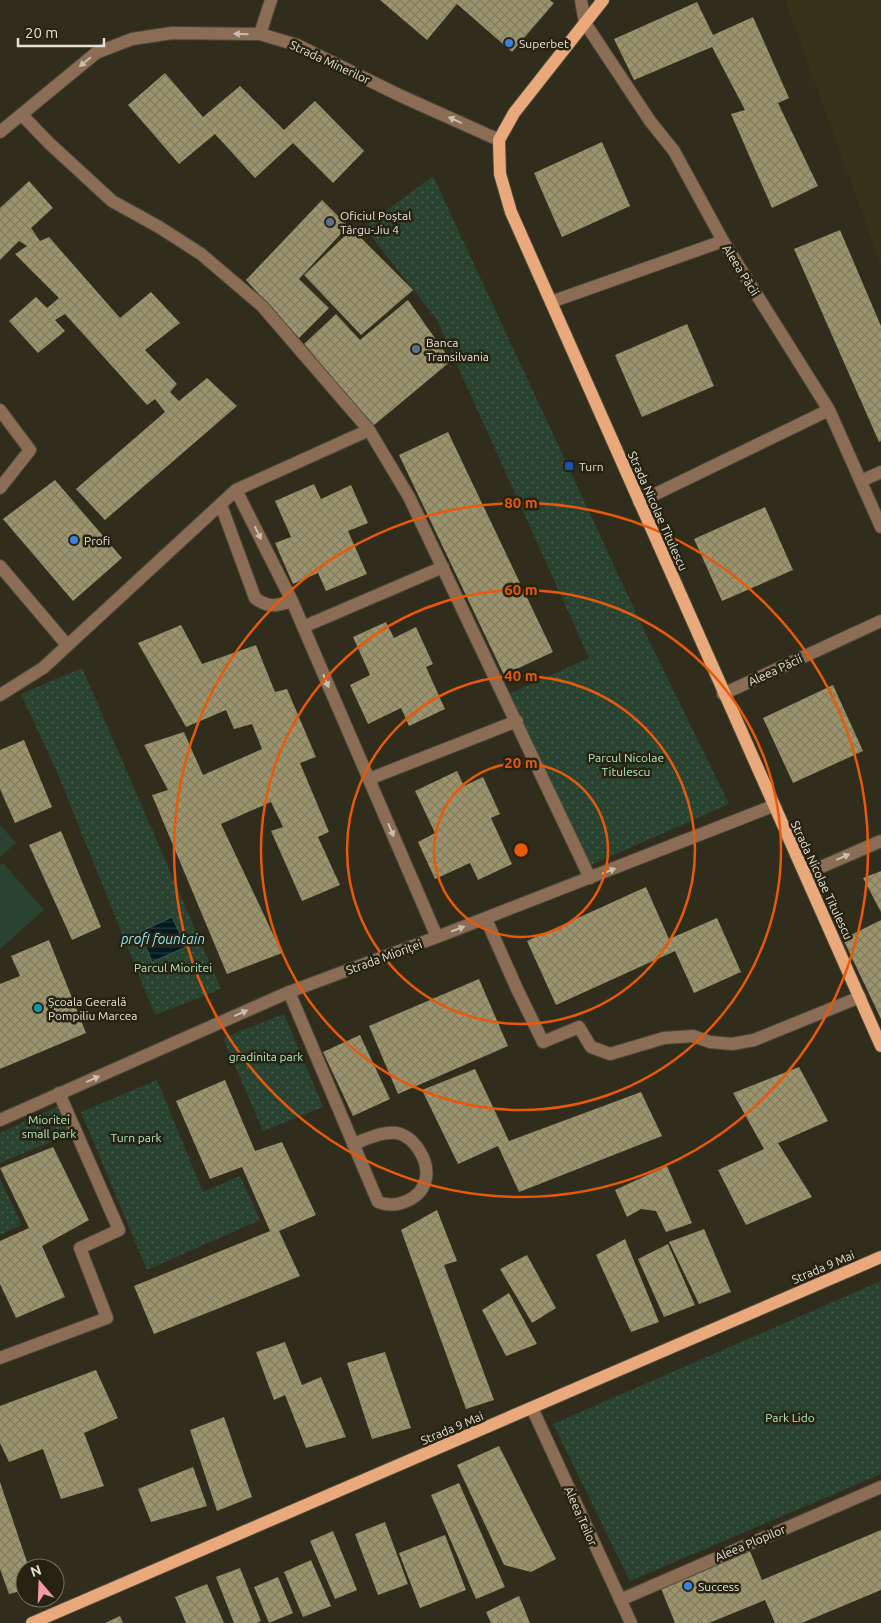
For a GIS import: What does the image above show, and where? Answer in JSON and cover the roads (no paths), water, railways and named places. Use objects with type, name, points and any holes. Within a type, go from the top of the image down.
[{"type":"main road","name":"Strada Nicolae Titulescu","points":[[602,0],[514,113],[500,140],[500,174],[511,212],[723,694],[881,1046]]},
{"type":"main road","name":"Strada 9 Mai","points":[[32,1623],[881,1257]]},
{"type":"street","points":[[260,34],[271,0]]},
{"type":"street","points":[[581,0],[585,23]]},
{"type":"street","name":"Aleea Păcii","points":[[585,23],[650,121],[674,151],[723,241],[829,410],[881,527]]},
{"type":"street","name":"Strada Minerilor","points":[[0,132],[96,53],[132,39],[172,32],[260,34],[297,45],[401,96],[500,140]]},
{"type":"street","points":[[22,114],[49,143],[112,201],[159,227],[201,254],[262,306],[369,430],[409,497],[590,878]]},
{"type":"street","points":[[551,302],[723,241]]},
{"type":"street","points":[[0,410],[30,450],[0,488]]},
{"type":"street","points":[[639,502],[829,410]]},
{"type":"street","points":[[0,695],[43,668],[236,490],[369,430]]},
{"type":"street","points":[[861,481],[881,472]]},
{"type":"street","points":[[236,490],[292,601],[437,938]]},
{"type":"street","points":[[220,504],[255,598],[264,604],[276,606],[292,601]]},
{"type":"street","points":[[0,566],[67,645]]},
{"type":"street","points":[[303,628],[443,567]]},
{"type":"street","name":"Aleea Păcii","points":[[723,694],[881,621]]},
{"type":"street","points":[[369,779],[517,721]]},
{"type":"street","name":"Strada Mioriței","points":[[0,1120],[289,992],[437,938],[773,806]]},
{"type":"street","points":[[805,874],[881,841]]},
{"type":"street","points":[[486,919],[516,989],[543,1042],[579,1027],[591,1047],[610,1054],[664,1038],[693,1036],[710,1042],[732,1044],[754,1040],[860,997]]},
{"type":"street","points":[[289,992],[353,1144],[378,1202],[396,1206],[411,1199],[420,1192],[426,1180],[426,1166],[420,1152],[410,1139],[398,1133],[384,1133],[353,1144]]},
{"type":"street","points":[[0,1358],[107,1318],[80,1248],[119,1230],[60,1093]]},
{"type":"street","name":"Aleea Teilor","points":[[532,1408],[631,1623]]},
{"type":"street","name":"Aleea Plopilor","points":[[620,1600],[881,1487]]},
{"type":"water","name":"profi fountain","points":[[172,917],[186,947],[152,962],[140,932]]},
{"type":"place","name":"Superbet","points":[[509,43]]},
{"type":"place","name":"Oficiul Poștal Târgu-Jiu 4","points":[[330,222]]},
{"type":"place","name":"Banca Transilvania","points":[[416,349]]},
{"type":"place","name":"Turn","points":[[569,466]]},
{"type":"place","name":"Profi","points":[[74,540]]},
{"type":"place","name":"Școala Geerală Pompiliu Marcea","points":[[38,1008]]},
{"type":"place","name":"Success","points":[[688,1586]]},
{"type":"park label","name":"Parcul Nicolae Titulescu","points":[[626,764]]},
{"type":"park label","name":"Parcul Mioritei","points":[[173,967]]},
{"type":"park label","name":"gradinita park","points":[[266,1056]]},
{"type":"park label","name":"Mioritei small park","points":[[49,1126]]},
{"type":"park label","name":"Turn park","points":[[136,1137]]},
{"type":"park label","name":"Park Lido","points":[[790,1417]]}]
